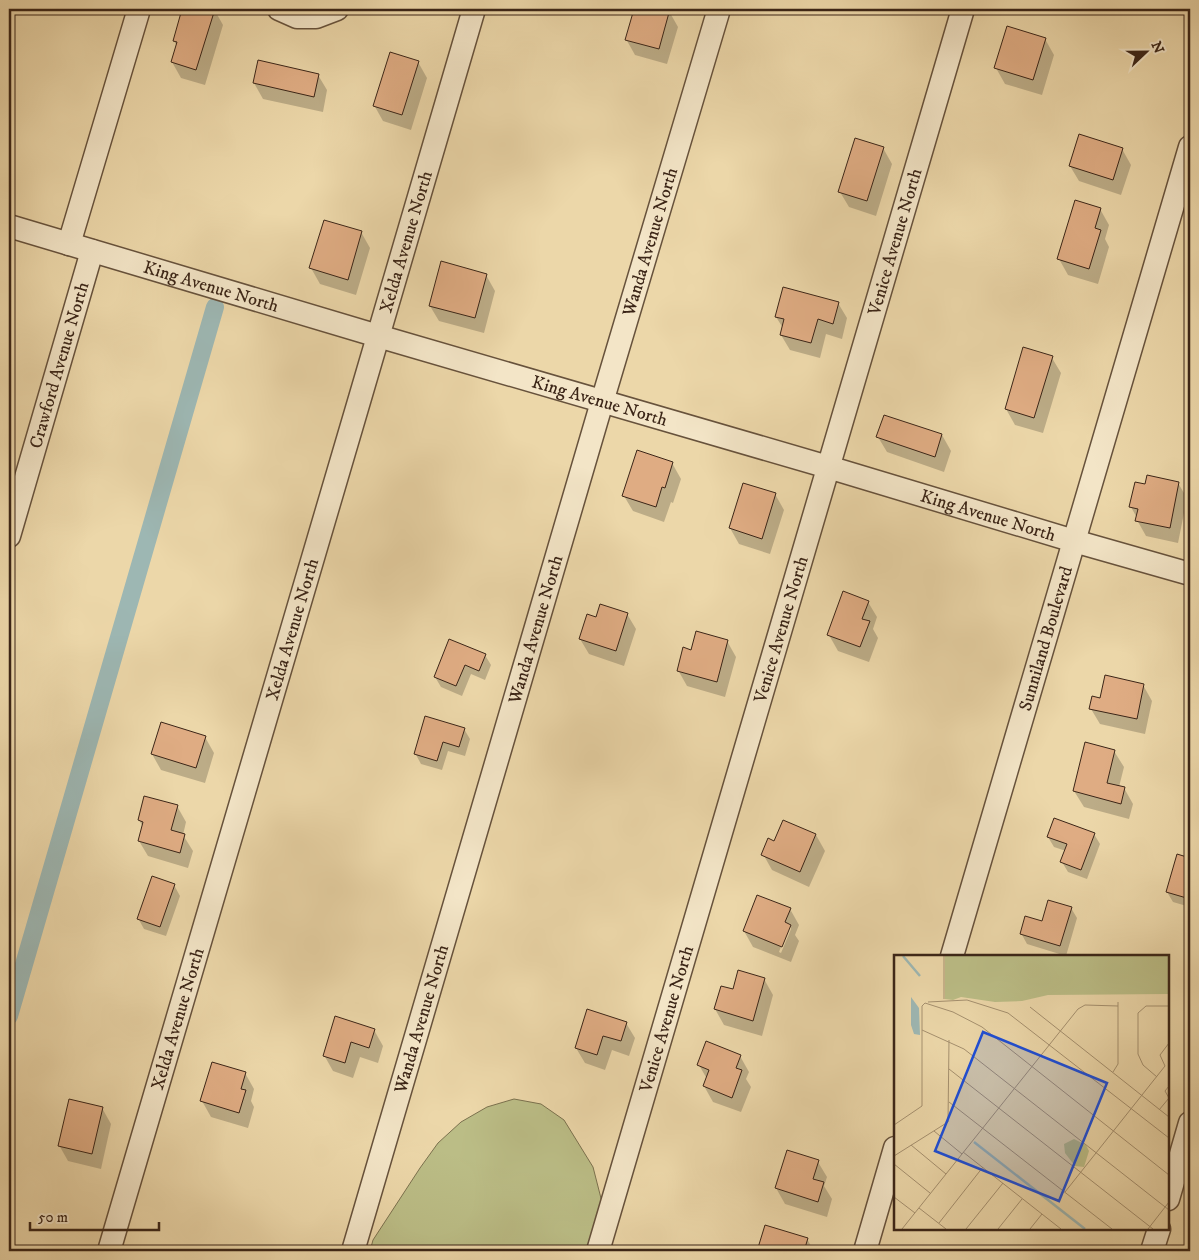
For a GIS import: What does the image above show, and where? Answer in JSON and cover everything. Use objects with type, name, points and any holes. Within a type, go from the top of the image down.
[{"type":"street","points":[[69,244],[138,9]]},
{"type":"street","points":[[279,9],[297,17],[316,17],[337,9]]},
{"type":"street","name":"Xelda Avenue North","points":[[109,1251],[474,9]]},
{"type":"street","name":"Wanda Avenue North","points":[[353,1251],[719,9]]},
{"type":"street","name":"Venice Avenue North","points":[[598,1251],[963,9]]},
{"type":"street","name":"Sunniland Boulevard","points":[[952,955],[1190,147]]},
{"type":"street","name":"King Avenue North","points":[[9,226],[1190,574]]},
{"type":"street","name":"Crawford Avenue North","points":[[9,536],[18,473],[92,251]]},
{"type":"street","points":[[1169,1196],[1190,1123]]},
{"type":"street","points":[[865,1251],[894,1151]]},
{"type":"street","points":[[1152,1251],[1159,1230]]},
{"type":"green space","points":[[514,1099],[541,1104],[564,1120],[593,1167],[604,1210],[599,1251],[370,1251],[373,1240],[438,1143],[461,1122],[487,1107]]},
{"type":"building","points":[[182,9],[215,9],[196,70],[171,62],[177,42],[173,41]]},
{"type":"building","points":[[634,9],[670,9],[659,49],[625,40]]},
{"type":"building","points":[[1007,26],[1046,38],[1033,80],[994,68]]},
{"type":"building","points":[[390,52],[419,61],[402,115],[373,106]]},
{"type":"building","points":[[258,60],[319,74],[314,97],[253,83]]},
{"type":"building","points":[[1079,134],[1123,148],[1113,180],[1069,166]]},
{"type":"building","points":[[855,138],[884,147],[867,201],[838,192]]},
{"type":"building","points":[[1075,200],[1101,208],[1095,228],[1101,230],[1089,269],[1057,259]]},
{"type":"building","points":[[324,220],[362,231],[348,280],[309,268]]},
{"type":"building","points":[[441,261],[487,274],[475,318],[429,306]]},
{"type":"building","points":[[783,287],[839,302],[833,324],[818,319],[811,343],[780,335],[784,319],[775,317]]},
{"type":"building","points":[[1023,347],[1053,356],[1034,418],[1005,409]]},
{"type":"building","points":[[884,415],[942,434],[935,457],[876,437]]},
{"type":"building","points":[[637,450],[673,462],[665,488],[662,487],[656,507],[622,496]]},
{"type":"building","points":[[1147,475],[1179,482],[1170,528],[1135,521],[1138,509],[1129,507],[1135,482],[1145,484]]},
{"type":"building","points":[[743,483],[776,493],[762,539],[729,528]]},
{"type":"building","points":[[843,591],[869,601],[862,619],[870,621],[860,647],[827,635]]},
{"type":"building","points":[[600,604],[628,613],[616,651],[579,639],[587,614],[596,617]]},
{"type":"building","points":[[696,631],[728,640],[717,682],[677,671],[683,647],[691,650]]},
{"type":"building","points":[[449,639],[486,654],[479,671],[465,665],[456,686],[434,677]]},
{"type":"building","points":[[1105,675],[1144,684],[1137,719],[1089,709],[1092,696],[1100,698]]},
{"type":"building","points":[[425,716],[465,728],[459,747],[443,742],[437,761],[414,754]]},
{"type":"building","points":[[161,722],[206,736],[196,768],[151,754]]},
{"type":"building","points":[[1085,742],[1115,750],[1107,783],[1125,787],[1121,804],[1073,791]]},
{"type":"building","points":[[144,796],[178,805],[171,830],[185,834],[180,853],[138,841],[143,822],[138,820]]},
{"type":"building","points":[[1054,818],[1095,833],[1081,870],[1060,862],[1067,844],[1047,837]]},
{"type":"building","points":[[783,820],[816,834],[800,872],[761,855],[768,838],[774,841]]},
{"type":"building","points":[[1177,854],[1190,858],[1190,899],[1166,892]]},
{"type":"building","points":[[152,876],[175,884],[160,927],[137,919]]},
{"type":"building","points":[[757,895],[791,908],[785,922],[791,925],[782,947],[743,931]]},
{"type":"building","points":[[1048,900],[1072,907],[1060,946],[1020,934],[1025,916],[1042,921]]},
{"type":"building","points":[[738,970],[765,978],[753,1021],[714,1009],[721,986],[733,989]]},
{"type":"building","points":[[587,1009],[627,1022],[621,1041],[603,1036],[597,1055],[575,1048]]},
{"type":"building","points":[[335,1016],[375,1029],[369,1048],[351,1042],[345,1063],[323,1056]]},
{"type":"building","points":[[706,1041],[741,1055],[736,1068],[742,1070],[732,1098],[703,1086],[709,1070],[697,1065]]},
{"type":"building","points":[[212,1062],[246,1072],[241,1089],[246,1090],[239,1113],[200,1101]]},
{"type":"building","points":[[69,1099],[103,1107],[92,1154],[58,1146]]},
{"type":"building","points":[[787,1150],[819,1160],[813,1179],[824,1182],[818,1202],[775,1188]]},
{"type":"building","points":[[765,1225],[808,1238],[804,1251],[757,1251]]},
{"type":"waterway","points":[[9,1016],[215,307]]}]
